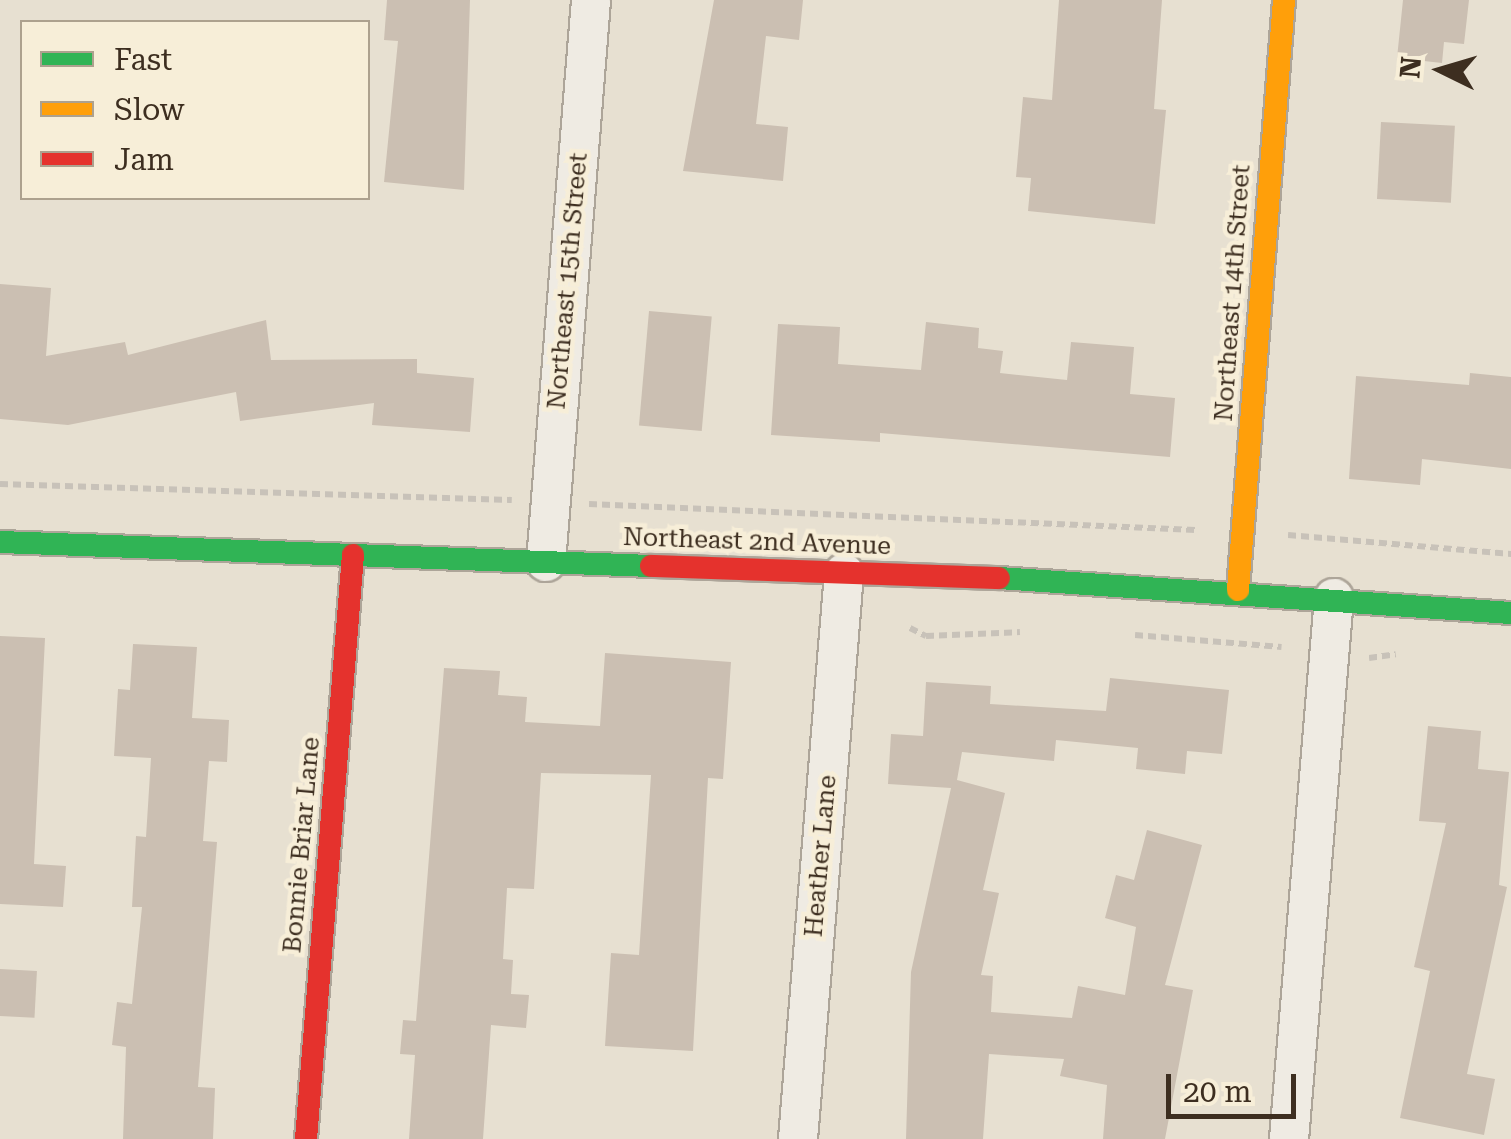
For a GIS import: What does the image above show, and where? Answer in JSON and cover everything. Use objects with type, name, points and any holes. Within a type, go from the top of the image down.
[{"type":"street","name":"Northeast 15th Street","points":[[546,562],[590,0]]},
{"type":"street","name":"Northeast 14th Street","points":[[1238,590],[1284,0]]},
{"type":"street","name":"Northeast 2nd Avenue","points":[[0,542],[1238,590],[1511,614]]},
{"type":"street","name":"Bonnie Briar Lane","points":[[306,1139],[353,555]]},
{"type":"street","name":"Heather Lane","points":[[798,1139],[844,573]]},
{"type":"street","points":[[1289,1139],[1334,598]]},
{"type":"path","points":[[0,484],[550,502],[1242,532],[1511,554]]},
{"type":"building","points":[[387,0],[470,0],[464,190],[384,182],[398,41],[384,40]]},
{"type":"building","points":[[714,0],[803,0],[799,40],[766,36],[756,124],[788,127],[783,181],[683,171]]},
{"type":"building","points":[[1059,0],[1162,0],[1154,109],[1166,110],[1155,224],[1028,211],[1031,178],[1016,177],[1023,97],[1052,100]]},
{"type":"building","points":[[1403,0],[1469,0],[1464,44],[1444,42],[1442,63],[1397,58]]},
{"type":"building","points":[[1381,122],[1455,126],[1451,203],[1377,199]]},
{"type":"building","points":[[0,284],[51,288],[46,356],[125,342],[128,355],[266,320],[271,360],[417,359],[417,373],[474,378],[470,432],[372,425],[374,403],[240,421],[236,392],[68,425],[0,419]]},
{"type":"building","points":[[649,311],[712,316],[702,431],[639,426]]},
{"type":"building","points":[[926,322],[979,328],[978,348],[1003,351],[1000,373],[1067,380],[1071,342],[1134,347],[1130,394],[1175,398],[1170,457],[880,433],[880,442],[771,435],[778,324],[840,327],[838,364],[921,370]]},
{"type":"building","points":[[1470,373],[1511,377],[1511,469],[1422,459],[1420,485],[1349,479],[1356,376],[1469,385]]},
{"type":"building","points":[[0,636],[45,638],[34,864],[66,866],[63,907],[0,904]]},
{"type":"building","points":[[133,644],[197,647],[192,718],[229,720],[227,762],[209,761],[203,841],[217,842],[198,1087],[215,1088],[213,1139],[123,1139],[126,1047],[112,1045],[117,1002],[132,1004],[142,907],[132,907],[136,836],[146,837],[151,758],[114,756],[118,689],[130,690]]},
{"type":"building","points":[[605,653],[731,662],[723,779],[708,778],[693,1051],[605,1046],[611,953],[639,955],[651,775],[541,773],[534,889],[507,888],[503,959],[513,960],[511,994],[529,995],[526,1028],[491,1025],[483,1139],[409,1139],[415,1055],[400,1054],[403,1020],[416,1021],[444,668],[500,671],[498,695],[527,697],[525,722],[600,726]]},
{"type":"building","points":[[1110,678],[1229,690],[1222,754],[1187,751],[1185,774],[1136,769],[1138,748],[1056,740],[1054,761],[962,752],[957,780],[1005,793],[983,890],[999,893],[981,975],[993,976],[991,1012],[1072,1018],[1078,986],[1125,995],[1136,927],[1105,918],[1116,875],[1134,880],[1147,830],[1202,845],[1165,985],[1193,990],[1165,1139],[1103,1139],[1107,1085],[1060,1076],[1064,1059],[989,1054],[983,1139],[906,1139],[911,972],[951,788],[888,784],[891,734],[923,736],[926,682],[991,686],[990,704],[1106,711]]},
{"type":"building","points":[[1428,726],[1481,731],[1478,769],[1509,772],[1499,885],[1507,887],[1467,1074],[1495,1079],[1484,1135],[1400,1118],[1430,971],[1414,967],[1446,823],[1419,821]]},
{"type":"building","points":[[0,969],[37,971],[34,1018],[0,1016]]},
{"type":"traffic: fast","points":[[0,542],[651,566]]},
{"type":"traffic: fast","points":[[999,578],[1511,613]]},
{"type":"traffic: slow","points":[[1238,590],[1284,0]]},
{"type":"traffic: jam","points":[[306,1139],[353,555]]},
{"type":"traffic: jam","points":[[651,566],[999,578]]}]
